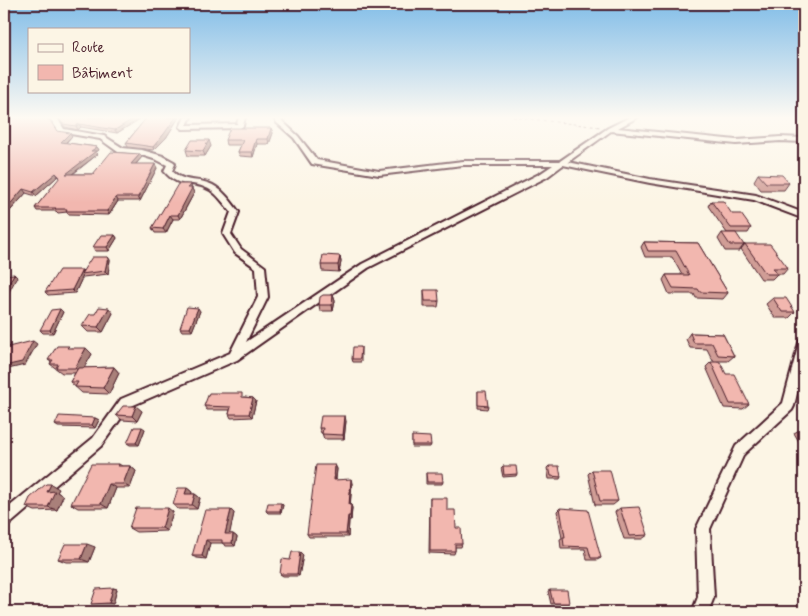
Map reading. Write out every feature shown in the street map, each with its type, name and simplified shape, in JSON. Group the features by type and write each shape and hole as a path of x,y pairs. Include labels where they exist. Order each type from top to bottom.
{"street":[{"path":"115,146 121,150 138,152 166,161 171,164 168,171 173,176 187,183 209,186 235,212 227,234 238,251 260,267 263,297 232,357"},
{"path":"303,146 315,162 379,173 463,163 562,163 650,181 756,198 804,216"},
{"path":"4,520 97,442 125,403 232,357 365,266 544,176 586,146"},
{"path":"700,612 706,597 703,529 740,450 788,406 804,343"}],"building":[{"path":"4,146 97,147 91,151 96,151 66,174 93,174 111,152 140,154 131,164 155,164 138,197 116,197 107,211 66,211 67,209 35,208 60,177 56,173 33,192 23,189 7,208 4,207"},
{"path":"189,146 206,146 203,151 186,150"},
{"path":"241,146 254,146 252,152 238,152"},
{"path":"758,174 782,175 789,183 766,183"},
{"path":"178,184 190,184 188,188 192,188 178,215 170,215 163,229 152,228"},
{"path":"711,201 723,201 732,214 741,214 751,228 731,228"},
{"path":"722,233 736,233 744,245 730,245"},
{"path":"101,235 115,235 107,247 93,247"},
{"path":"644,242 698,243 728,293 700,292 698,289 673,288 666,275 689,275 676,251 648,251"},
{"path":"745,244 770,244 788,268 773,268 777,274 766,274"},
{"path":"323,255 340,256 338,265 321,265"},
{"path":"92,257 108,257 105,271 81,274"},
{"path":"59,270 82,270 72,290 45,292"},
{"path":"14,274 4,292 4,275"},
{"path":"424,290 438,290 439,301 425,301"},
{"path":"323,295 333,295 332,305 319,305 320,297"},
{"path":"773,298 786,298 795,312 782,312"},
{"path":"99,307 109,308 98,327 82,326 90,314 95,314"},
{"path":"187,307 198,308 190,328 180,328"},
{"path":"60,309 50,330 40,330 51,310"},
{"path":"690,333 723,334 734,356 718,355 712,343 694,343"},
{"path":"33,341 22,362 4,366 4,357 8,347"},
{"path":"57,346 86,348 75,368 56,368 58,364 50,364 53,360 48,360"},
{"path":"353,347 361,347 360,359 352,359"},
{"path":"711,362 720,362 726,374 734,374 749,404 730,404"},
{"path":"114,367 103,388 75,387 78,382 70,382 78,368"},
{"path":"478,391 486,391 488,406 478,405"},
{"path":"209,393 242,393 242,397 253,398 249,414 229,414 231,407 204,406"},
{"path":"123,406 136,406 132,416 116,415"},
{"path":"59,416 95,418 92,425 55,425"},
{"path":"321,416 345,416 343,435 322,434 323,428 319,428"},
{"path":"134,427 142,427 136,443 127,443"},
{"path":"412,436 430,437 431,445 412,445"},
{"path":"91,464 130,466 123,484 109,484 101,504 71,504"},
{"path":"316,465 335,465 334,480 351,479 350,516 348,516 346,534 307,534"},
{"path":"503,466 516,466 517,474 504,475"},
{"path":"549,466 559,466 561,477 551,476"},
{"path":"592,470 610,470 618,501 600,501"},
{"path":"426,473 442,473 443,482 427,482"},
{"path":"46,484 51,484 47,492 55,491 48,507 26,507 30,498"},
{"path":"178,488 187,488 185,494 195,494 192,505 173,505"},
{"path":"430,498 447,498 447,510 455,510 456,528 461,528 462,544 455,544 455,551 430,551"},
{"path":"268,503 281,503 280,511 266,511"},
{"path":"639,507 648,535 629,536 620,508"},
{"path":"136,508 168,508 162,528 129,528"},
{"path":"560,508 588,510 601,558 591,558 588,547 564,546 563,537 565,537"},
{"path":"205,510 231,510 225,534 233,534 232,543 222,543 222,540 206,540 202,556 192,556"},
{"path":"65,544 87,544 81,559 58,559"},
{"path":"292,552 300,552 297,574 280,574 282,559 290,560"},
{"path":"113,588 109,603 91,604 96,589"},
{"path":"550,590 567,590 569,603 553,603"}]}
